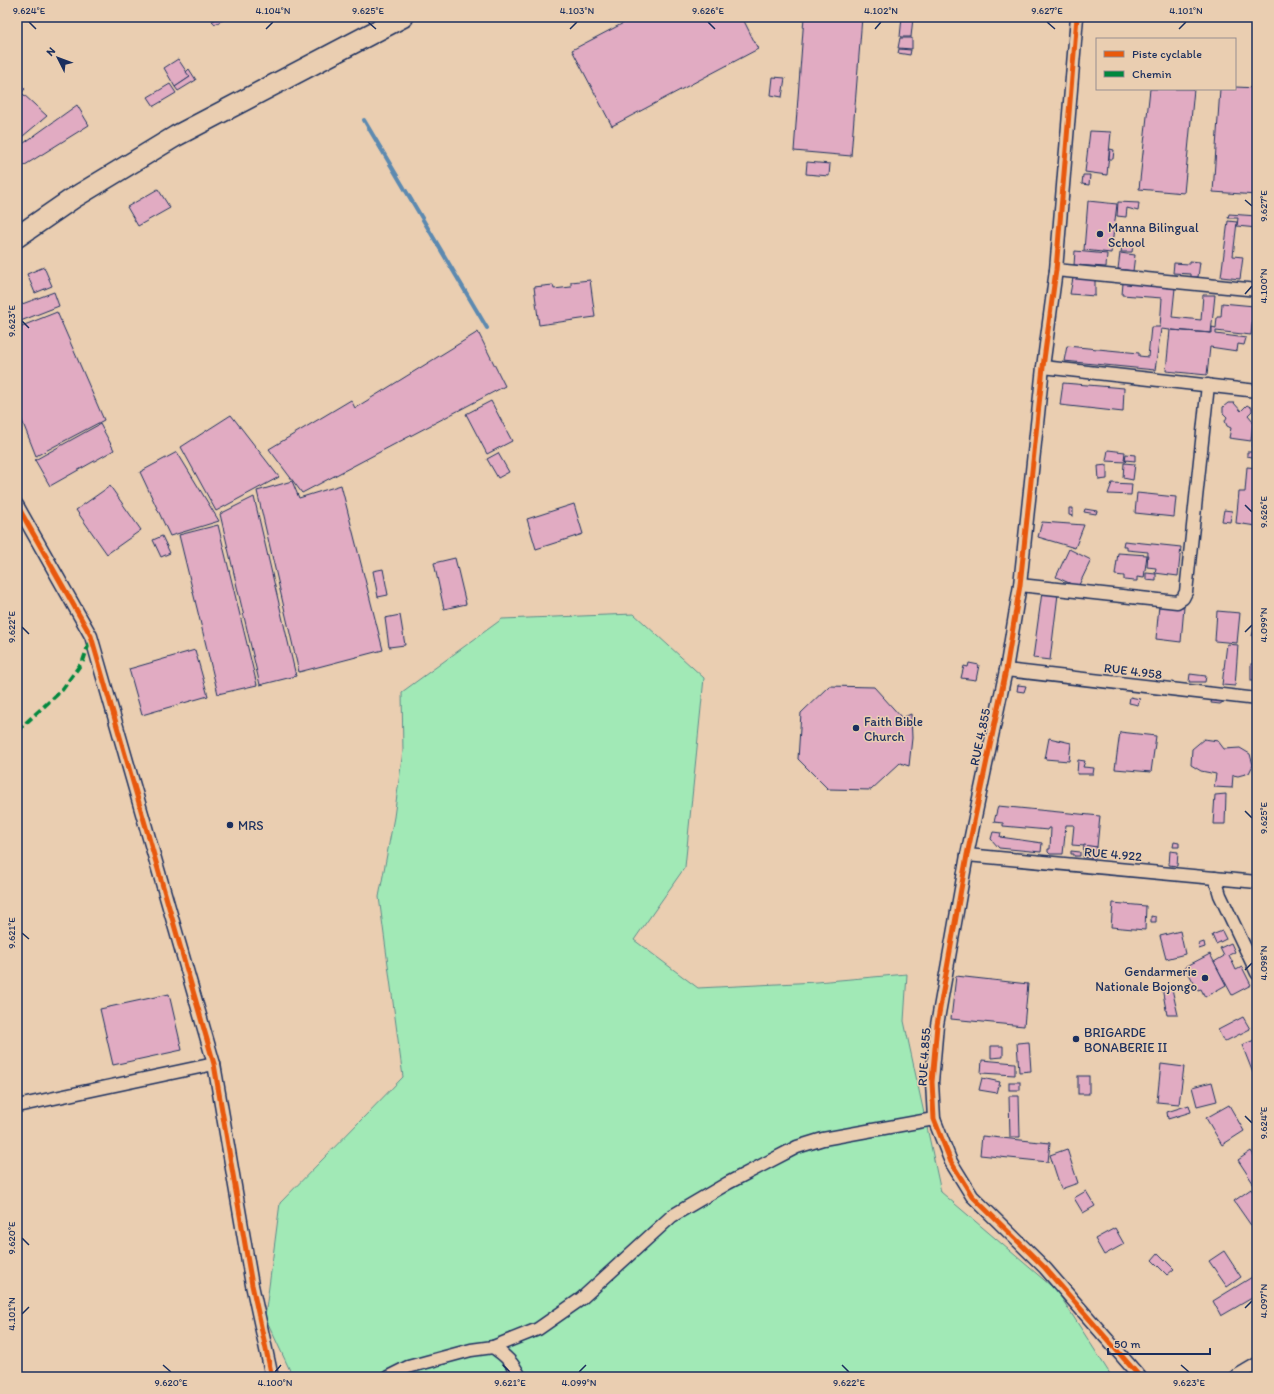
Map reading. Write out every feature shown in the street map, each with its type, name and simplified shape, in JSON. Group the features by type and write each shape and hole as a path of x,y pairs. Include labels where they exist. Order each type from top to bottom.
{"highway":[{"path":"17,237 72,199 176,136 403,17"}],"street":[{"name":"RUE 4.855","path":"1077,17 1056,270 1043,367 1020,585 1006,670 967,855 938,1025 932,1082 934,1119 951,1162 972,1196 1045,1268 1140,1377"},
{"path":"1056,270 1257,290"},
{"path":"1043,367 1257,390"},
{"path":"1020,585 1177,602 1183,598 1186,592 1208,385"},
{"path":"17,505 91,636 214,1064 252,1285 272,1377"},
{"name":"RUE 4.958","path":"1006,670 1257,699"},
{"name":"RUE 4.922","path":"967,855 1257,882"},
{"path":"1215,878 1220,895 1257,973"},
{"path":"17,1106 214,1064"},
{"path":"388,1377 408,1367 471,1350 493,1347 538,1329 581,1299 672,1216 728,1183 797,1147 823,1139 934,1119"},
{"path":"493,1347 513,1363 520,1377"},
{"path":"1235,1377 1257,1364"}],"green space":[{"path":"634,614 704,678 685,867 634,940 698,988 817,982 907,974 904,1021 941,1192 1057,1291 1112,1377 293,1377 265,1317 280,1203 403,1077 379,897 394,817 403,751 402,692 502,619"}],"building":[{"path":"222,17 223,20 215,24 212,21"},
{"path":"635,17 742,17 758,49 612,126 572,50"},
{"path":"804,17 862,17 851,156 794,151"},
{"path":"902,17 913,18 911,37 900,37"},
{"path":"900,38 912,38 912,49 898,48"},
{"path":"899,49 911,50 910,55 898,53"},
{"path":"178,59 190,77 175,87 164,68"},
{"path":"189,69 196,80 178,91 175,87 190,77 186,72"},
{"path":"773,77 785,78 782,97 771,95"},
{"path":"17,81 25,89 17,98"},
{"path":"170,84 176,93 154,106 148,97"},
{"path":"1236,87 1257,88 1257,195 1213,192 1220,90 1236,90"},
{"path":"1150,90 1194,90 1184,193 1139,189"},
{"path":"23,94 47,116 17,141 17,101"},
{"path":"77,105 89,125 17,170 17,148"},
{"path":"1090,131 1111,132 1107,175 1085,172"},
{"path":"1110,149 1114,150 1113,159 1109,159"},
{"path":"807,162 830,164 829,176 806,174"},
{"path":"1083,175 1090,175 1089,185 1082,184"},
{"path":"158,189 170,208 138,226 127,207"},
{"path":"1088,201 1117,204 1111,253 1084,250"},
{"path":"1118,202 1139,203 1138,211 1127,208 1126,217 1117,216"},
{"path":"1229,214 1257,216 1257,228 1237,226 1238,218 1228,218"},
{"path":"1228,221 1237,222 1233,256 1243,257 1240,279 1221,277"},
{"path":"1123,243 1133,245 1132,252 1121,252"},
{"path":"1075,251 1107,254 1106,267 1074,265"},
{"path":"1120,253 1135,255 1133,271 1118,269"},
{"path":"1189,261 1200,262 1198,277 1191,277 1191,274 1173,273 1174,263 1189,264"},
{"path":"44,267 52,286 35,293 27,274"},
{"path":"1073,278 1095,280 1095,296 1070,294"},
{"path":"590,280 595,317 539,325 534,287 553,285 554,289 571,287 571,282"},
{"path":"1123,283 1175,288 1172,317 1201,320 1203,295 1215,295 1211,333 1212,327 1216,328 1217,317 1221,317 1222,303 1254,306 1251,335 1216,331 1216,334 1246,338 1244,345 1238,344 1237,351 1210,347 1207,375 1166,371 1170,330 1161,329 1155,370 1064,361 1067,346 1139,353 1139,356 1148,357 1151,327 1160,327 1162,298 1122,295"},
{"path":"54,292 59,306 18,322 17,306"},
{"path":"57,312 104,420 36,456 17,408 17,328"},
{"path":"478,332 505,386 302,493 269,449 351,400 355,408"},
{"path":"1063,383 1124,388 1123,412 1060,405"},
{"path":"491,401 512,441 487,454 466,414"},
{"path":"1228,403 1234,403 1241,411 1247,405 1252,408 1252,411 1248,415 1253,421 1251,441 1229,438 1231,428 1227,426 1225,421 1227,417 1223,413 1223,407"},
{"path":"231,415 279,477 216,511 181,447"},
{"path":"100,424 114,450 50,486 35,460"},
{"path":"1253,441 1257,441 1257,458 1247,456 1247,452 1252,452"},
{"path":"1108,450 1125,452 1124,460 1127,461 1106,461"},
{"path":"177,452 219,521 170,536 140,472"},
{"path":"498,453 509,472 498,478 487,459"},
{"path":"1126,454 1135,455 1135,461 1125,460"},
{"path":"1124,463 1135,464 1133,480 1123,478"},
{"path":"1107,465 1107,479 1099,480 1098,466"},
{"path":"1247,467 1257,468 1256,526 1236,523 1239,492 1245,492"},
{"path":"292,481 299,498 341,485 383,650 299,672 257,491"},
{"path":"1112,483 1132,484 1131,495 1108,494"},
{"path":"110,486 141,530 107,554 76,510"},
{"path":"1137,493 1176,497 1174,517 1135,513"},
{"path":"254,497 296,676 260,685 220,514"},
{"path":"574,504 583,534 536,549 527,519"},
{"path":"1069,508 1073,508 1073,516 1069,515"},
{"path":"1085,509 1097,511 1096,514 1084,512"},
{"path":"1224,510 1232,511 1230,522 1222,521"},
{"path":"1042,522 1084,525 1075,548 1038,537"},
{"path":"218,525 257,685 218,694 179,535"},
{"path":"162,536 170,553 161,557 153,540"},
{"path":"1124,541 1181,547 1178,576 1155,573 1156,568 1147,567 1148,552 1127,550 1127,546 1123,546"},
{"path":"1069,549 1091,560 1078,587 1056,577"},
{"path":"1118,553 1147,555 1144,578 1137,577 1137,581 1124,580 1124,576 1115,575"},
{"path":"455,558 466,604 444,609 434,563"},
{"path":"383,569 388,595 378,597 373,571"},
{"path":"1146,573 1156,574 1156,581 1146,580"},
{"path":"1042,592 1058,594 1050,660 1033,658"},
{"path":"1159,605 1184,607 1181,642 1156,639"},
{"path":"1217,611 1240,613 1237,643 1215,641"},
{"path":"400,615 405,645 389,647 385,618"},
{"path":"1257,623 1257,637 1252,636"},
{"path":"1227,644 1238,645 1235,686 1222,685"},
{"path":"195,650 208,696 142,715 129,669"},
{"path":"969,663 979,665 976,680 961,678 964,666 968,667"},
{"path":"1251,664 1257,664 1257,680 1251,680"},
{"path":"1190,674 1206,676 1205,682 1189,682"},
{"path":"1018,685 1026,686 1024,692 1017,691"},
{"name":"Faith Bible Church","path":"829,686 874,687 902,718 911,714 912,738 909,766 900,763 871,790 828,789 798,759 801,713"},
{"path":"1130,697 1140,699 1138,705 1129,703"},
{"path":"1212,698 1223,699 1223,702 1220,704 1211,703"},
{"path":"1120,732 1156,736 1151,772 1115,769"},
{"path":"1049,738 1071,743 1069,761 1045,759"},
{"path":"1204,739 1218,741 1224,749 1240,748 1250,754 1253,765 1249,773 1238,776 1233,775 1232,788 1214,787 1216,774 1201,771 1191,765 1192,749"},
{"path":"1078,760 1085,761 1083,767 1094,768 1093,774 1077,774"},
{"path":"1226,794 1225,824 1213,824 1215,795"},
{"path":"998,806 1100,816 1097,847 1072,845 1074,825 1066,825 1063,854 1050,854 1048,849 1050,849 1051,828 1048,828 1048,830 1003,826 1003,823 994,822"},
{"path":"993,832 1001,833 1000,837 1042,843 1041,852 999,848 991,839"},
{"path":"1174,842 1179,843 1179,847 1173,847"},
{"path":"1084,845 1097,847 1095,859 1083,857"},
{"path":"1071,851 1080,852 1080,856 1074,856 1074,854 1071,854"},
{"path":"1170,851 1178,852 1177,866 1169,865"},
{"path":"1113,903 1146,906 1145,930 1111,927"},
{"path":"1151,916 1156,917 1156,922 1151,922"},
{"path":"1180,931 1185,954 1166,959 1160,936"},
{"path":"1222,931 1226,939 1216,944 1212,935"},
{"path":"1257,935 1257,949 1252,940"},
{"path":"1204,942 1205,947 1199,949 1198,944"},
{"path":"1231,943 1235,952 1229,955 1236,970 1242,967 1251,985 1232,995 1214,962 1224,956 1220,948"},
{"path":"1210,954 1226,985 1205,997 1201,989 1198,990 1185,967"},
{"path":"956,976 1028,984 1024,1026 951,1019"},
{"path":"1162,988 1172,989 1178,1015 1167,1015"},
{"path":"169,994 182,1050 113,1065 100,1009"},
{"path":"1243,1017 1250,1029 1224,1042 1218,1030"},
{"path":"1257,1039 1257,1072 1253,1073 1242,1045"},
{"path":"1029,1042 1031,1071 1019,1072 1017,1043"},
{"path":"991,1046 1003,1046 1003,1057 991,1058"},
{"path":"982,1060 1015,1063 1015,1075 981,1073"},
{"path":"1161,1064 1184,1067 1179,1104 1157,1102"},
{"path":"1078,1076 1089,1076 1089,1094 1078,1094"},
{"path":"982,1078 1000,1082 997,1093 979,1090"},
{"path":"1009,1082 1020,1082 1020,1090 1009,1090"},
{"path":"1212,1082 1217,1101 1197,1106 1192,1087"},
{"path":"1009,1096 1019,1096 1020,1137 1010,1137"},
{"path":"1189,1105 1191,1112 1168,1119 1167,1112"},
{"path":"1229,1105 1244,1131 1222,1145 1206,1118"},
{"path":"982,1136 1050,1143 1048,1162 980,1155"},
{"path":"1067,1149 1078,1183 1061,1189 1050,1155"},
{"path":"1251,1151 1257,1160 1257,1189 1238,1160"},
{"path":"1251,1189 1257,1198 1257,1234 1234,1201"},
{"path":"1086,1191 1095,1206 1083,1213 1074,1198"},
{"path":"1115,1228 1124,1244 1104,1255 1095,1239"},
{"path":"1224,1251 1241,1277 1227,1287 1209,1261"},
{"path":"1158,1253 1174,1269 1167,1275 1152,1260"},
{"path":"1257,1274 1257,1295 1221,1316 1213,1301"}],"waterway":[{"path":"364,120 487,328"}],"marked path":[{"path":"17,731 62,690 83,661 91,637"}],"cycle path":[{"path":"1077,17 1056,270 1043,367 1020,585 1006,670 967,855 937,1025 932,1082 934,1119 951,1162 972,1196 1045,1268 1140,1377"},
{"path":"17,505 91,636 214,1064 252,1285 272,1377"}],"place":[{"name":"Manna Bilingual School","path":"1100,234"},
{"name":"Faith Bible Church","path":"856,728"},
{"name":"MRS","path":"230,825"},
{"name":"Gendarmerie Nationale Bojongo","path":"1205,978"},
{"name":"BRIGARDE BONABERIE II","path":"1076,1039"}]}
